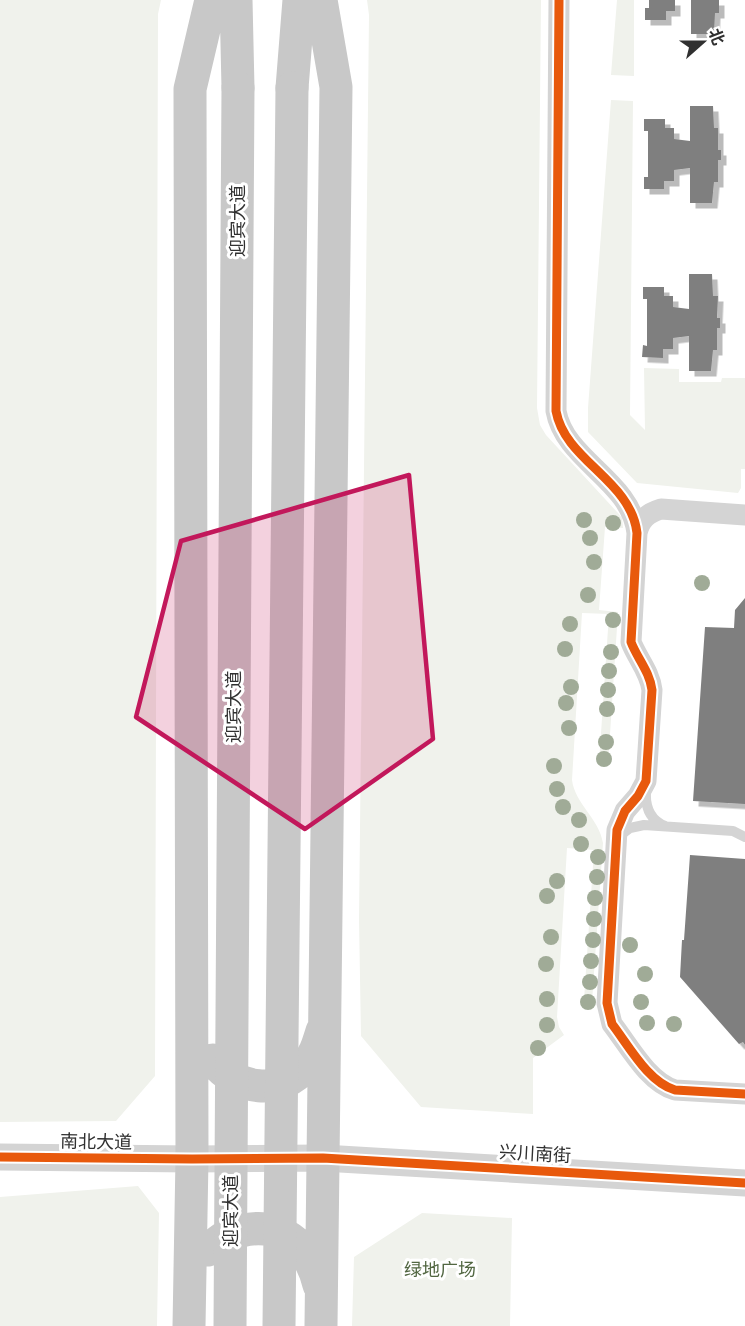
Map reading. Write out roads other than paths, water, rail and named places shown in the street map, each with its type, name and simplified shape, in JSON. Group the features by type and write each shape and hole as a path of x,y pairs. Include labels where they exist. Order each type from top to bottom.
{"main road":[{"path":"189,1311 192,1159 190,88 211,0"},
{"name":"迎宾大道","path":"230,1326 238,88 236,0"},
{"path":"279,1326 292,88 299,0"},
{"path":"321,0 336,87 321,1311"},
{"path":"191,1010 200,1039 221,1071 251,1086 270,1086 291,1079 306,1066 316,1051 325,1020"},
{"path":"189,1311 198,1267 208,1251 225,1237 247,1229 261,1228 273,1229 293,1240 303,1251 317,1276 321,1311"}],"street":[{"path":"559,0 556,411 563,433 626,501 636,521 631,642 651,682 647,772 642,789 619,821 616,840 607,1003 612,1024 654,1079 664,1086 675,1090 745,1094"},
{"path":"626,501 639,507 745,515"},
{"path":"637,533 640,523 647,515 654,511 670,509"},
{"name":"南北大道","path":"0,1157 323,1158"},
{"name":"兴川南街","path":"323,1158 745,1183"}],"lane":[{"path":"647,772 645,798 647,808 655,821 666,827"},
{"path":"616,840 625,831 637,826 733,831 745,837"}],"park label":[{"name":"绿地广场","path":"440,1270"}]}
